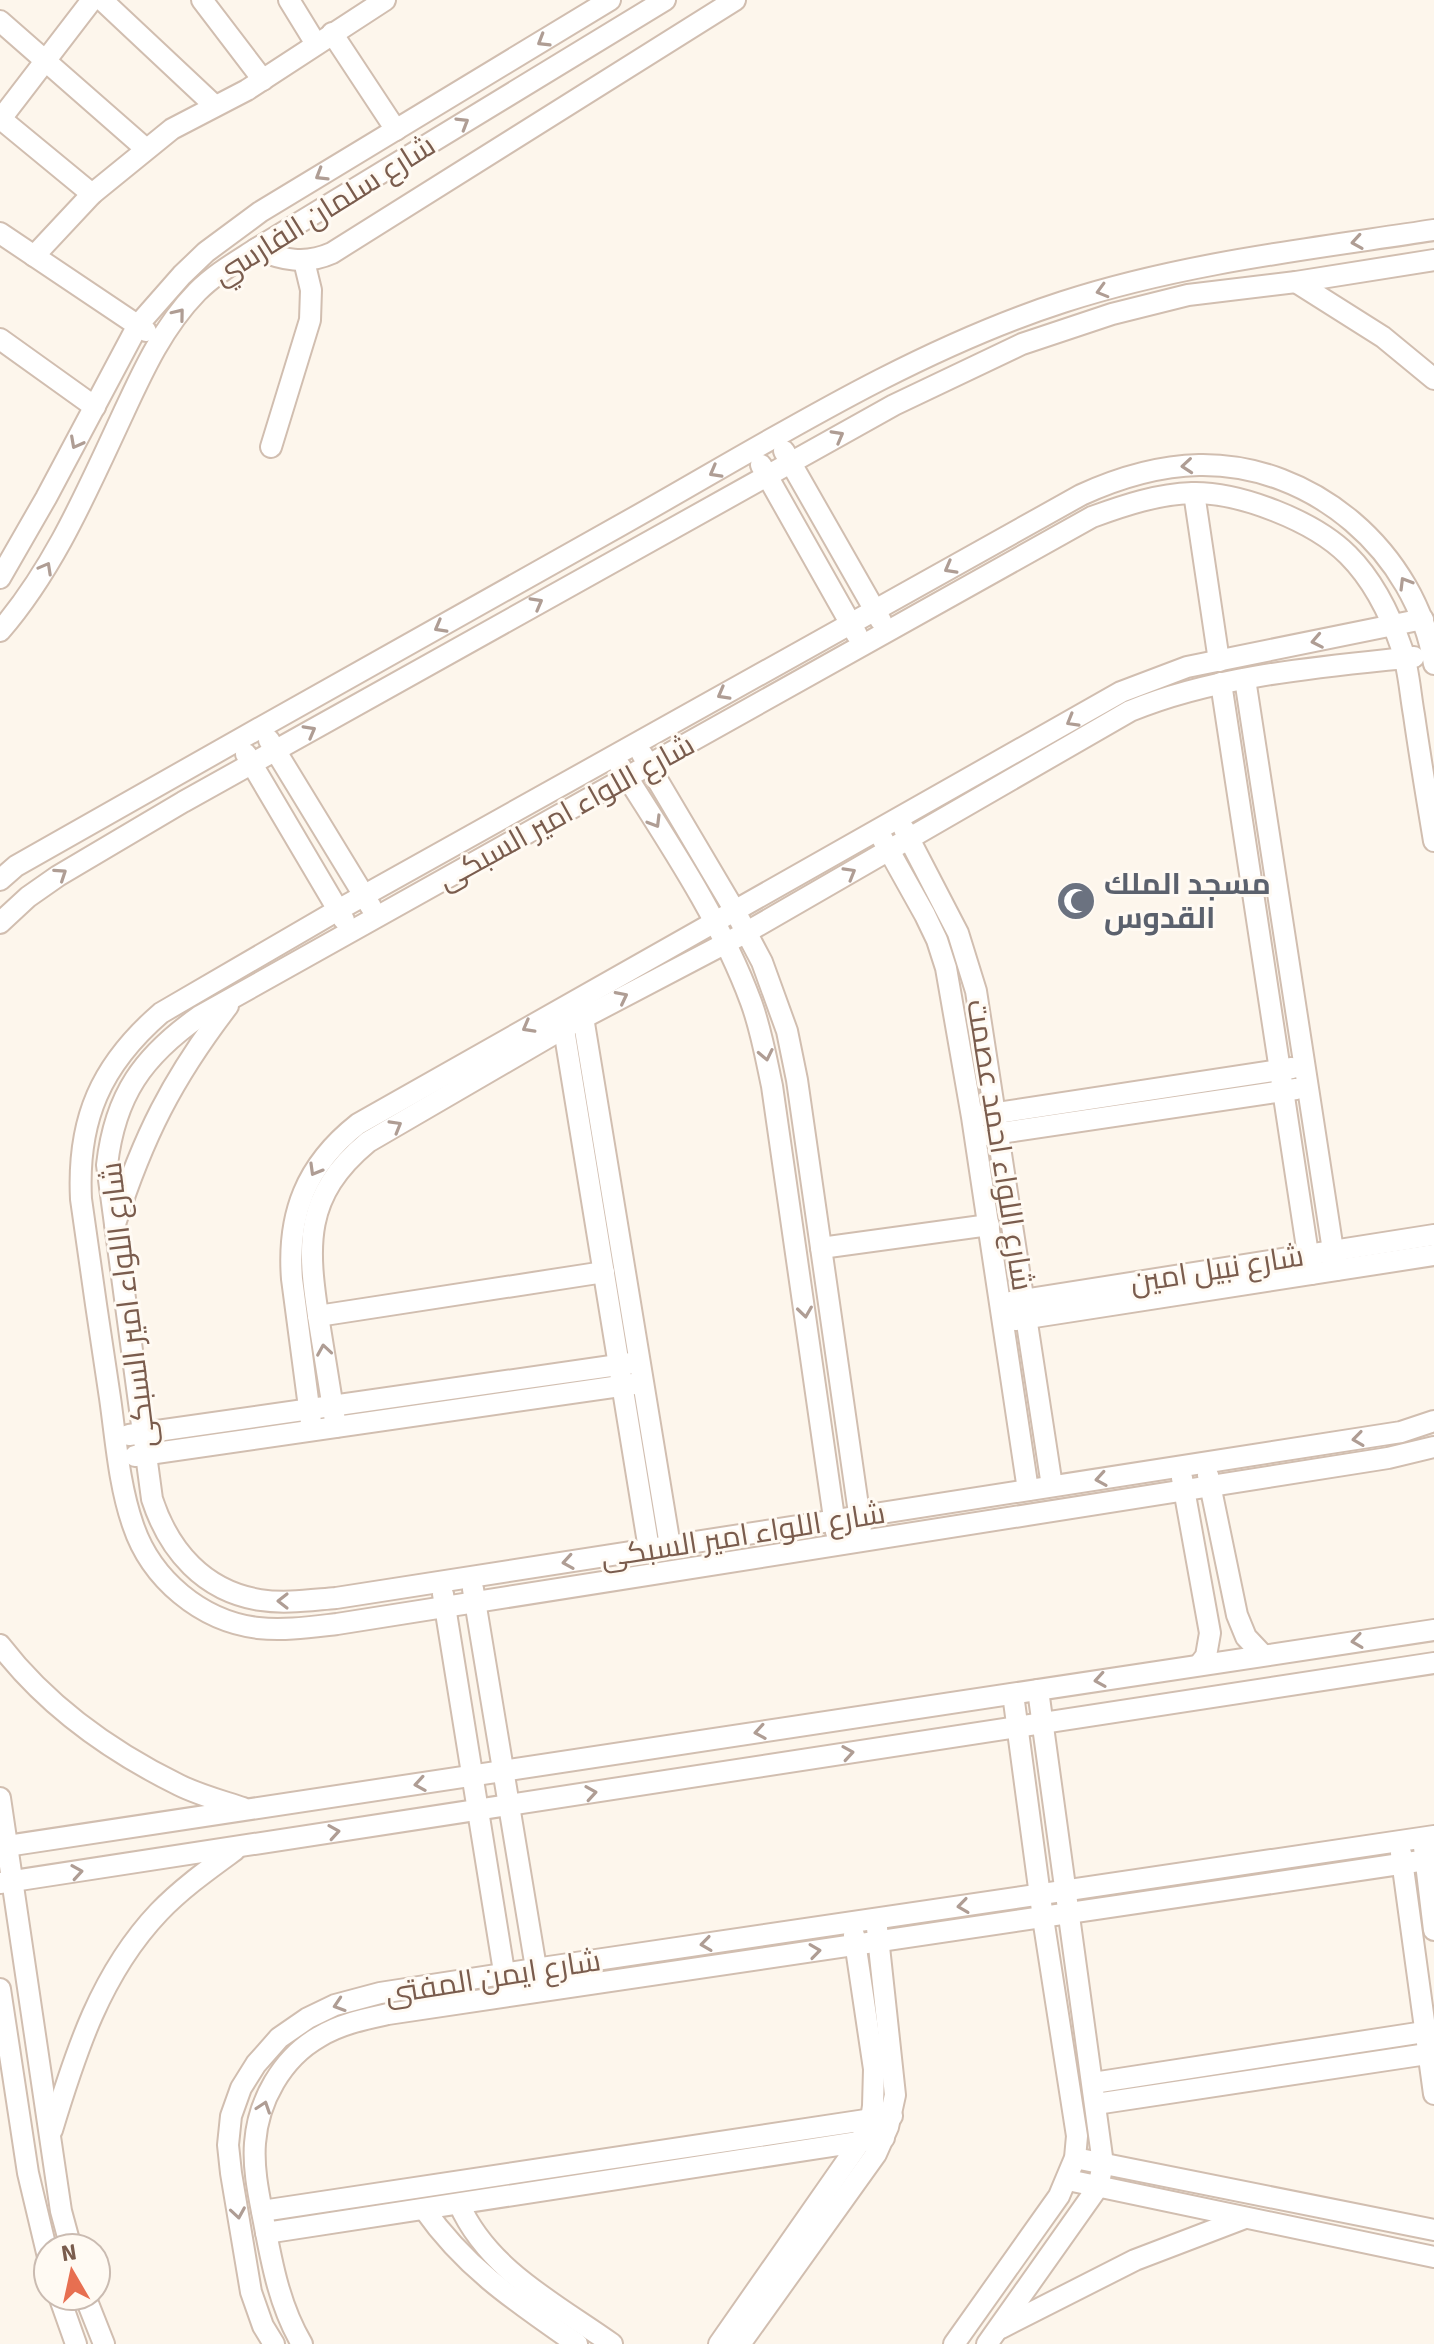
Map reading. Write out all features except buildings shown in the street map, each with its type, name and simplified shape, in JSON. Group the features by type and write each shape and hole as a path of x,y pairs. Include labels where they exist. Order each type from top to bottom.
{"street":[{"path":"92,0 0,119 92,194"},
{"path":"102,0 215,106"},
{"path":"202,0 263,80"},
{"path":"289,0 396,130"},
{"name":"شارع سلمان الفارسي","path":"0,631 44,574 160,340 197,292 216,275 256,249 665,0"},
{"path":"256,249 288,260 304,261 332,253 735,0"},
{"path":"34,256 92,194 172,129 263,80 381,1"},
{"name":"شارع سلمان الفارسي","path":"0,578 138,325 182,275 232,231 604,1"},
{"path":"0,21 146,149"},
{"path":"0,880 16,866 776,437 932,354 1064,302 1185,270 1434,230"},
{"path":"1,237 160,340"},
{"path":"0,923 28,897 92,854 275,750 894,405 1022,344 1112,314 1188,295 1434,260"},
{"path":"271,447 310,320 311,290 304,261"},
{"path":"1296,282 1383,337 1434,379"},
{"path":"0,339 95,407"},
{"path":"776,437 887,632"},
{"path":"753,451 863,646"},
{"name":"شارع اللواء امير السبكى","path":"1433,659 1423,619 1396,568 1367,535 1334,507 1309,492 1268,476 1198,465 1138,474 1110,482 850,623 338,910 161,1013 118,1056 102,1082 90,1109 79,1169 119,1458 132,1524 160,1574 180,1594 230,1622 258,1628 287,1629 337,1624 1388,1458 1434,1447"},
{"path":"1194,493 1219,661"},
{"name":"شارع اللواء امير السبكى","path":"1434,841 1404,658 1387,610 1347,553 1275,511 1221,496 1194,493 1125,505 1092,517 200,1016 158,1050 137,1074 121,1102 111,1133 107,1165 152,1499 160,1524 173,1547 191,1567 223,1588 261,1600 336,1598 441,1582 1401,1432 1434,1421"},
{"path":"312,1430 290,1254 299,1205 308,1181 321,1159 358,1124 581,1008 716,922 1121,692 1187,667 1423,619"},
{"path":"581,1008 747,932 1130,711 1160,699 1221,683 1404,658 1433,659"},
{"path":"1245,679 1334,1261"},
{"path":"1221,683 1309,1265"},
{"path":"261,728 377,918"},
{"path":"238,741 351,932"},
{"path":"636,744 747,932 778,1000 787,1031 863,1542"},
{"path":"614,756 716,922 752,1005 772,1086 839,1546"},
{"name":"شارع اللواء احمد عصمت","path":"899,819 958,933 969,962 997,1123 1052,1486"},
{"name":"شارع اللواء احمد عصمت","path":"878,831 925,915 946,968 974,1127 1028,1490"},
{"path":"114,1228 133,1167 160,1108 193,1052 232,1000"},
{"path":"581,1008 670,1546"},
{"path":"563,1018 649,1549"},
{"path":"336,1427 312,1275 313,1230 329,1184 346,1160 368,1142 563,1018"},
{"path":"974,1127 1306,1076"},
{"path":"821,1248 989,1225"},
{"name":"شارع نبيل امين","path":"1002,1313 1334,1261 1434,1235"},
{"name":"شارع نبيل امين","path":"1334,1261 1434,1255"},
{"path":"318,1316 604,1272"},
{"path":"116,1437 640,1362"},
{"path":"119,1458 643,1383"},
{"path":"1206,1462 1240,1627 1253,1647 1263,1655"},
{"path":"1179,1467 1210,1633 1206,1656 1199,1665"},
{"path":"471,1577 540,1992"},
{"path":"441,1582 508,1997"},
{"path":"336,1598 337,1624"},
{"path":"3,1847 1434,1630"},
{"path":"0,1645 15,1665 65,1713 121,1754 182,1786 247,1810"},
{"path":"6,1882 1434,1663"},
{"path":"992,2337 1098,2187 1103,2164 1038,1690"},
{"path":"954,2344 1045,2218 1068,2180 1075,2158 1077,2136 1043,1918 1013,1694"},
{"path":"0,1798 6,1882 67,2232"},
{"path":"1428,1837 1434,1930"},
{"name":"شارع ايمن المفتى","path":"274,2344 263,2326 251,2292 228,2145 231,2116 241,2088 256,2064 279,2038 308,2018 335,2005 380,1993 535,1969 1428,1837"},
{"path":"1399,1841 1434,2094"},
{"path":"50,2138 71,2068 95,2006 118,1965 159,1912 197,1878 241,1846"},
{"name":"شارع ايمن المفتى","path":"302,2344 282,2301 266,2233 255,2170 255,2143 268,2094 281,2072 298,2052 319,2037 352,2022 388,2014 1430,1860"},
{"path":"740,2344 876,2154 892,2116 895,2077 876,1919"},
{"path":"719,2344 860,2142 871,2119 874,2069 852,1923"},
{"path":"0,1989 28,2173 42,2232"},
{"path":"1094,2094 1424,2032"},
{"path":"1094,2094 1427,2054"},
{"path":"266,2233 459,2204 782,2143 892,2116"},
{"path":"262,2211 782,2143 860,2142 884,2138"},
{"path":"1075,2158 1434,2230"},
{"path":"1068,2180 1433,2254"},
{"path":"459,2204 476,2236 506,2269 612,2344"},
{"path":"424,2209 452,2246 481,2275 577,2344"},
{"path":"992,2337 1135,2260 1246,2218"},
{"path":"65,2312 76,2344"},
{"path":"91,2312 104,2344"}],"place":[{"name":"مسجد الملك القدوس","path":"1076,901"}]}
